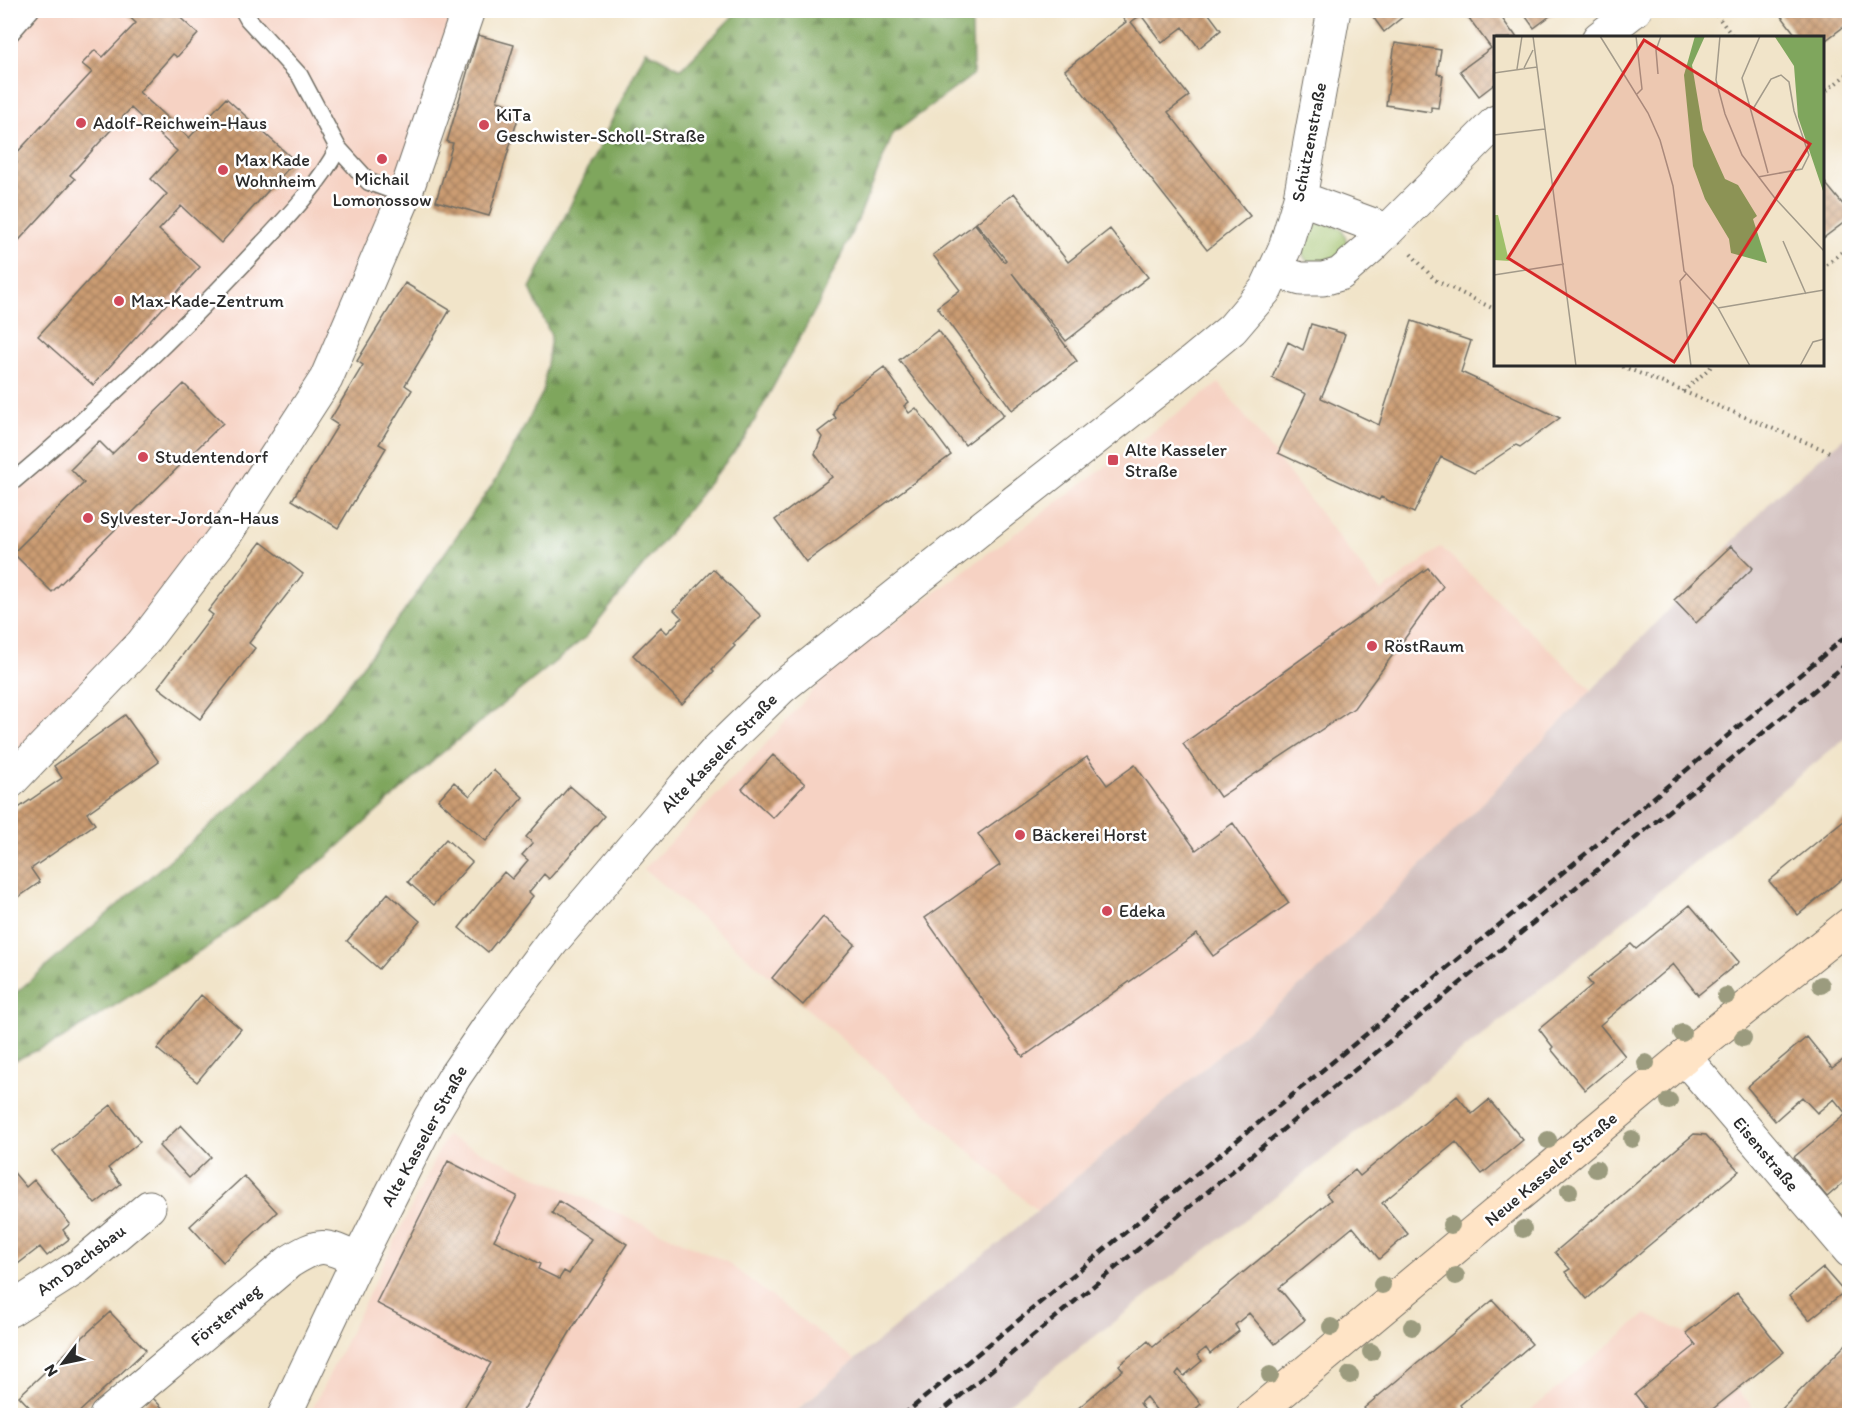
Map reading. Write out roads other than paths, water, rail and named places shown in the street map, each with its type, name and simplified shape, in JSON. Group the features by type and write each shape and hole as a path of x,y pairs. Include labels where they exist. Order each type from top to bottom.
{"main road":[{"name":"Neue Kasseler Straße","path":"1253,1416 1684,1057 1850,924"}],"street":[{"path":"10,782 142,644 225,535 326,380 405,195 468,10"},
{"name":"Schützenstraße","path":"1274,270 1285,248 1300,198 1334,10"},
{"path":"1602,36 1635,10"},
{"path":"1274,270 1301,279 1323,279 1340,274 1356,261 1494,124"},
{"path":"1300,198 1387,230"},
{"name":"Alte Kasseler Straße","path":"284,1416 357,1260 430,1118 455,1076 494,1019 552,942 718,749 782,687 1232,329 1266,289 1274,270"},
{"name":"Eisenstraße","path":"1684,1057 1850,1251"},
{"name":"Am Dachsbau","path":"10,1310 79,1266 149,1207"},
{"name":"Försterweg","path":"106,1416 289,1262 309,1249 333,1248 357,1260"}],"lane":[{"path":"10,34 31,10"},
{"path":"243,10 248,19 300,76 338,148 369,182 405,195"},
{"path":"10,484 61,441 199,310 288,216 330,165 338,148"}],"railway":[{"path":"902,1416 1640,809 1850,633"},
{"path":"936,1416 1850,661"}],"place":[{"name":"Adolf-Reichwein-Haus","path":"81,123"},
{"name":"KiTa Geschwister-Scholl-Straße","path":"484,125"},
{"name":"Michail Lomonossow","path":"382,159"},
{"name":"Max Kade Wohnheim","path":"223,170"},
{"name":"Max-Kade-Zentrum","path":"119,301"},
{"name":"Studentendorf","path":"143,457"},
{"name":"Alte Kasseler Straße","path":"1113,460"},
{"name":"Sylvester-Jordan-Haus","path":"88,518"},
{"name":"RöstRaum","path":"1372,646"},
{"name":"Bäckerei Horst","path":"1020,835"},
{"name":"Edeka","path":"1107,911"}]}
